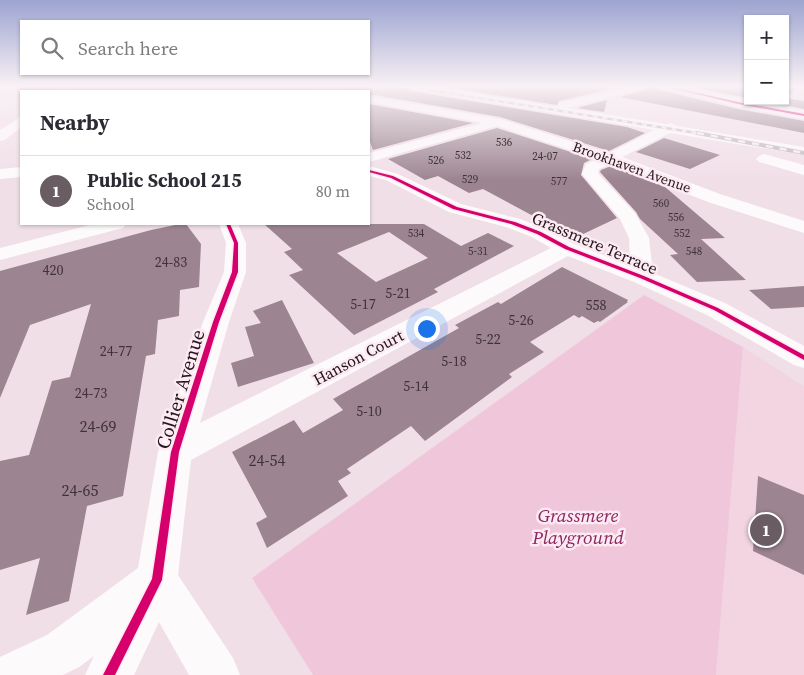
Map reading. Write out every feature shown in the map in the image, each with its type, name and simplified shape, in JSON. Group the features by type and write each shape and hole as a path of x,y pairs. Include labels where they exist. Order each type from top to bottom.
{"street":[{"name":"Brookhaven Avenue","path":"470,118 500,123 575,146 714,198 804,227"},
{"path":"370,158 518,118"},
{"path":"618,118 667,129 804,151"},
{"path":"643,118 804,144"},
{"path":"0,121 20,120"},
{"path":"0,137 20,121"},
{"path":"642,277 639,238 628,217 590,174 592,167 667,129 804,170"},
{"path":"575,146 592,139"},
{"name":"Grassmere Terrace","path":"370,171 392,177 455,208 513,223 539,233 567,248 642,277 716,309 804,358"},
{"path":"0,174 20,172"},
{"path":"0,254 112,225"},
{"name":"Collier Avenue","path":"109,675 157,580 175,452 216,322 235,272 236,243 228,225"},
{"name":"Hanson Court","path":"175,452 567,248"},
{"path":"13,675 63,650 157,580 216,675"}],"shaded area":[{"path":"743,347 804,386 804,675 716,675"}],"green space":[{"name":"Grassmere Playground","path":"644,295 743,347 716,675 313,675 252,578"}],"building":[{"path":"370,118 443,118 473,123 373,150 370,142"},
{"path":"502,118 570,118 627,127 645,133 609,151"},
{"path":"725,118 785,118 804,121 804,133"},
{"path":"497,128 592,159 584,163 581,175 617,218 579,236 542,216 537,218 483,189 469,193 438,176 425,180 388,159"},
{"path":"664,138 720,155 690,169 636,152"},
{"path":"611,166 665,187 725,238 701,239 746,280 697,282 670,255 678,254 640,219 600,172"},
{"path":"424,224 461,246 488,233 514,246 434,289 438,292 354,335 289,275 303,270 284,252 292,249 265,225","holes":["389,232 428,258 376,282 337,253"]},
{"path":"175,225 187,225 201,244 199,287 180,290 179,316 158,320 155,354 146,356 123,496 87,506 69,601 26,615 40,558 0,570 0,461 29,455 52,381 70,377 91,304 30,325 0,398 0,271"},
{"path":"562,267 628,300 628,302 600,322 594,323 582,316 579,318 574,315 530,342 544,352 509,374 512,377 425,441 411,426 347,469 351,473 338,481 348,496 267,548 256,523 267,517 232,452 294,420 303,433 343,410 333,399 459,328 455,325 498,302 501,304"},
{"path":"804,286 804,307 771,309 749,290"},
{"path":"282,300 314,363 238,387 231,363 254,356 245,327 261,323 253,311"},
{"path":"758,476 804,495 804,575 753,551"}],"railway":[{"path":"601,118 698,133"},
{"path":"698,133 703,134"},
{"path":"698,133 804,153"}],"cycle path":[{"path":"370,171 392,177 455,208 513,223 539,233 567,248 642,277 716,309 804,358"},
{"path":"109,675 157,580 175,452 216,322 235,272 236,243 228,225"}],"place":[{"name":"Public School 215","path":"766,530"}]}
